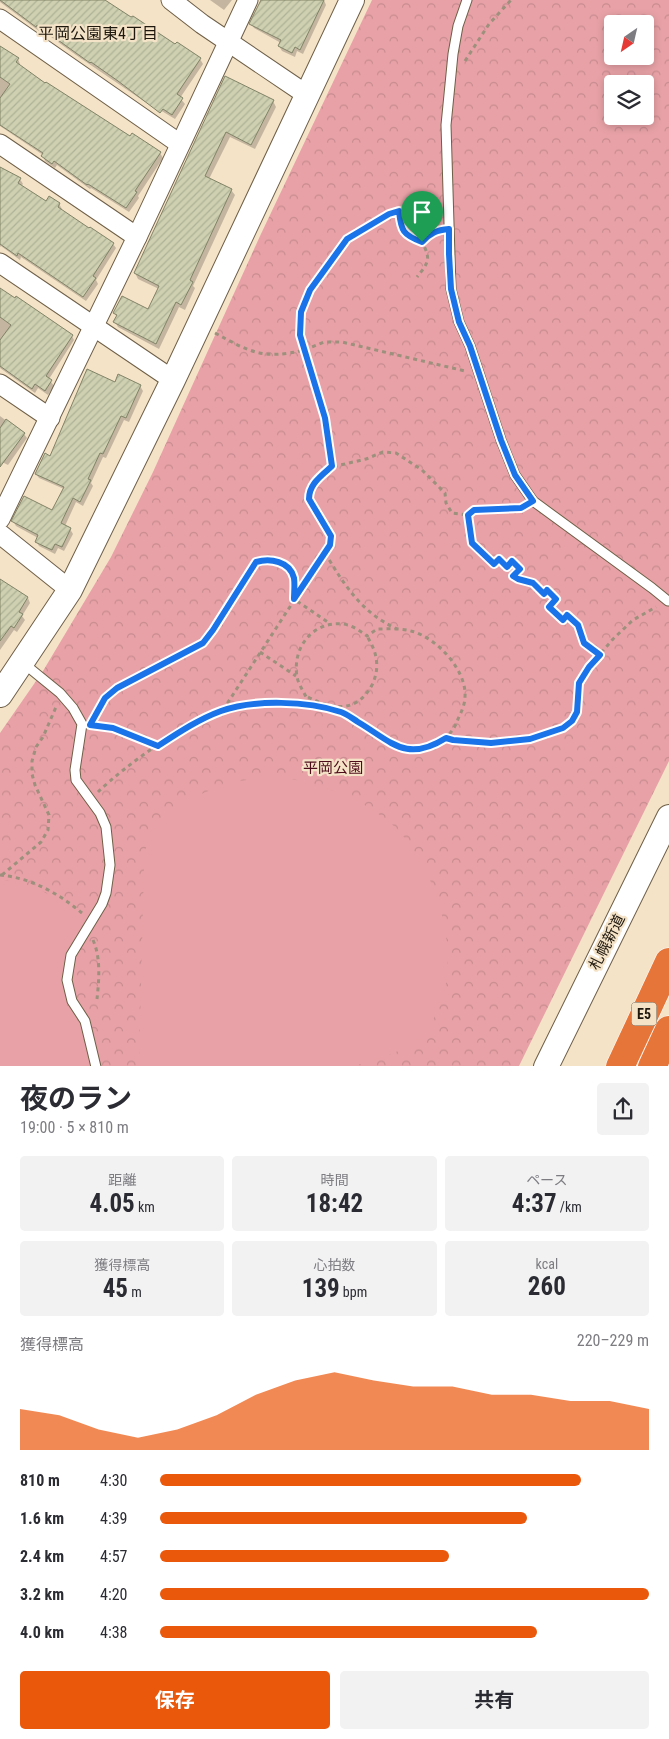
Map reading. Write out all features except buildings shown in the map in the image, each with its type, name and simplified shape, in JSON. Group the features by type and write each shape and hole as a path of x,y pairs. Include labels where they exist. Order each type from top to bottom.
{"highway":[{"name":"E5","path":"620,1066 669,962"},
{"name":"E5","path":"652,1066 669,1030"}],"street":[{"path":"171,0 202,24 307,95"},
{"path":"0,519 137,237 248,0"},
{"path":"0,695 70,590 173,380 352,0"},
{"path":"0,19 180,144"},
{"path":"0,144 137,237"},
{"path":"0,264 173,380"},
{"path":"0,384 50,418"},
{"path":"0,534 70,590"},
{"name":"札幌新道","path":"546,1066 669,817"}],"lane":[{"path":"467,0 454,45 446,125 451,289 459,322 470,346 478,374 515,475 533,501 668,601"},
{"path":"22,662 60,693 73,708 82,724 75,770 76,780 100,813 106,828 110,865 106,894 72,955 67,980 72,1001 85,1021 96,1066"}],"path":[{"path":"451,82 489,24 511,0"},
{"path":"332,466 325,418 300,335 301,312 310,290 347,239 389,214 411,208 449,203"},
{"path":"399,211 404,233 422,242 428,254 427,264 417,277"},
{"path":"422,242 429,234 437,230 449,229"},
{"path":"199,324 247,350 270,355 304,350 324,342 342,342 478,374"},
{"path":"223,710 330,545 331,536 309,499 309,493 316,481 332,466 366,459 382,452 396,452 422,470 444,493 446,503 452,513 468,515 474,510 521,508 533,501"},
{"path":"468,515 472,543 494,564 499,559 507,567 512,561 520,569 513,576 533,583 544,594 547,590 556,599 549,607 563,620 567,615 578,625 584,643 600,655"},
{"path":"325,553 336,572 344,581 347,590 359,603 382,622 399,629"},
{"path":"158,746 113,728 90,725 105,698 117,688 203,643 256,562 275,560 286,566 292,572 294,579 294,599"},
{"path":"294,599 329,624"},
{"path":"446,738 491,743 530,739 563,728 572,721 577,712 579,683 589,667 613,639 633,620 668,601"},
{"path":"329,624 344,624 350,625 367,636 377,659 375,678 362,699 344,707 321,704 308,697 297,677 298,653 308,634 329,624"},
{"path":"91,800 120,773 158,746 197,722 223,710 246,705 309,705 342,712 396,746 410,750 436,744 446,738 456,726 465,697 463,682 457,666 446,654 412,631 376,629 367,636"},
{"path":"260,652 297,677"},
{"path":"1,875 41,842 48,830 49,815 32,774 32,761 36,747 44,737 56,711 60,693"},
{"path":"308,697 309,705"},
{"path":"1,875 29,881 59,895 81,913 96,946 99,976 97,999"}],"green space":[{"name":"平岡公園","path":"372,0 669,0 669,761 519,1066 0,1066 0,733 43,671 111,557 153,472 260,236"},
{"path":"277,777 292,779 307,782 350,797 388,821 406,840 422,863 434,890 443,920 447,949 447,978 440,1005 427,1028 408,1047 352,1066 139,1066 146,846 160,822 180,805 216,788 246,780"},
{"path":"0,879 35,887 78,913 82,926 64,960 61,986 67,1005 83,1036 88,1066 0,1066"}],"district":[{"name":"平岡公園東4丁目","path":"98,33"}],"route":[{"path":"399,211 404,233 422,242 429,234 437,230 449,229 451,289 459,322 470,346 501,440 515,475 533,501 521,508 474,510 468,515 472,543 494,564 499,559 507,567 512,561 520,569 513,576 533,583 544,594 547,590 556,599 549,607 563,620 567,615 578,625 584,643 600,655 589,667 579,683 577,712 572,721 563,728 530,739 491,743 446,738 436,744 410,750 396,746 342,712 309,705 274,703 246,705 223,710 197,722 158,746 113,728 90,725 105,698 117,688 203,643 256,562 275,560 286,566 292,572 294,579 294,599 330,545 331,536 309,499 309,493 316,481 332,466 328,449 325,418 300,335 301,312 310,290 347,239 370,224 399,211"}]}
